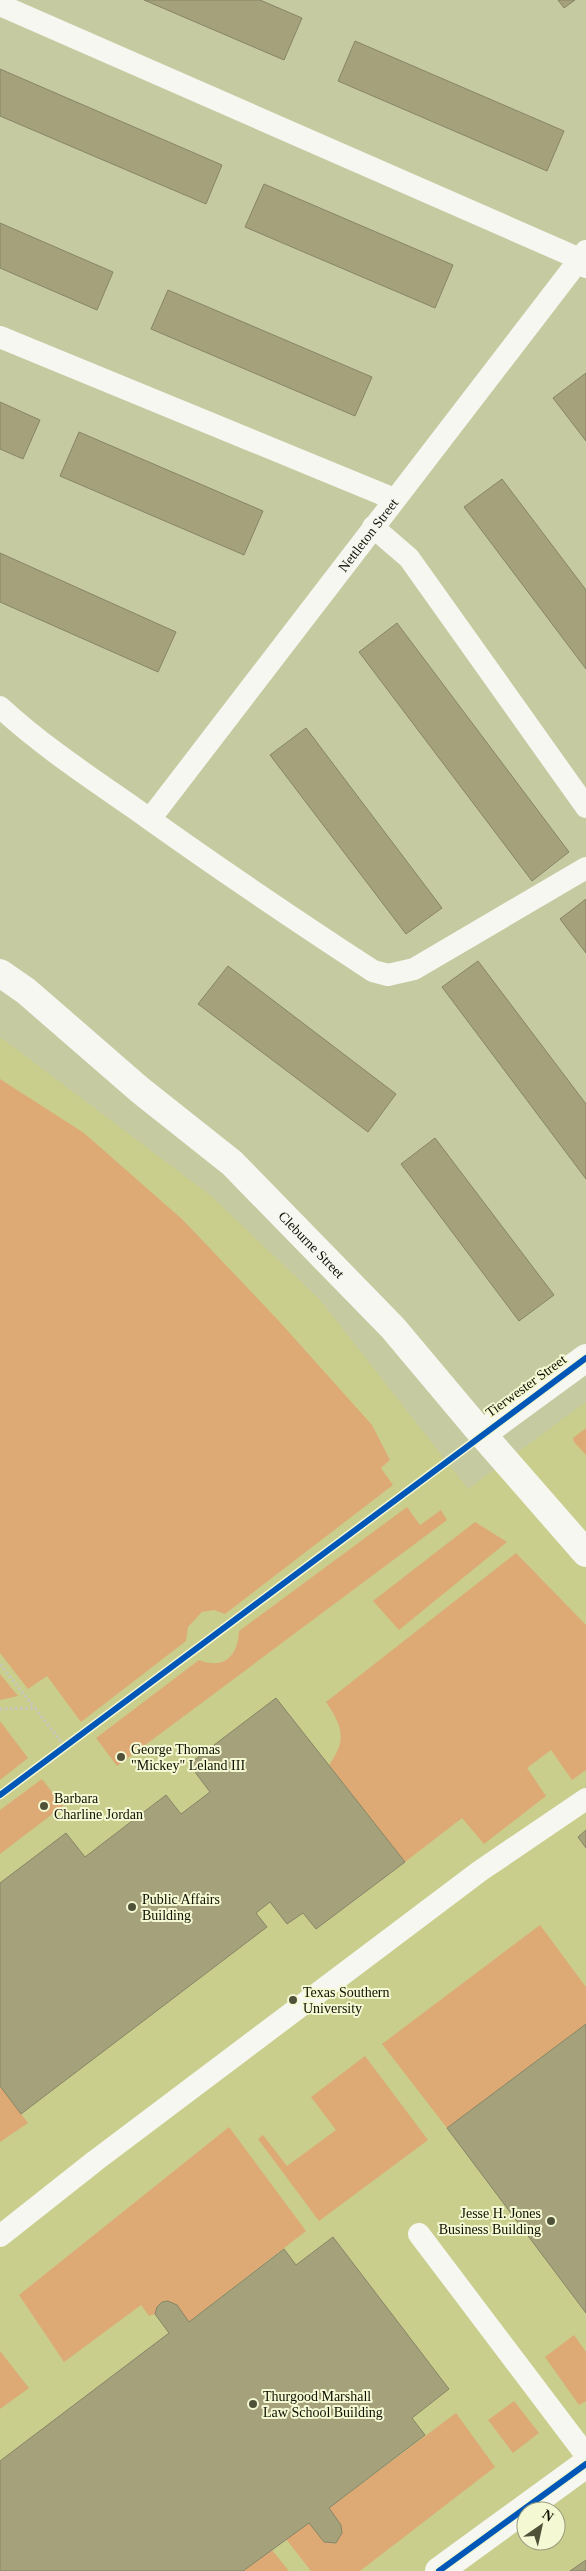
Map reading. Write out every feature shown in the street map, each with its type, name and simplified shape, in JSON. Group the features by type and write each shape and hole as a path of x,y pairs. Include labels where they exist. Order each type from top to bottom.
{"main road":[{"name":"Cleburne Street","path":"0,973 26,991 140,1090 232,1162 394,1328 482,1434 586,1553"},
{"name":"Tierwester Street","path":"482,1434 586,1358"},
{"path":"439,2571 586,2464"}],"lane":[{"path":"0,5 584,259"},
{"name":"Nettleton Street","path":"150,819 394,499 584,259"},
{"path":"0,337 394,499"},
{"path":"373,527 409,558 586,807"},
{"path":"0,707 19,724 232,878 373,971 388,975 414,968 586,868"},
{"path":"0,2236 103,2155 473,1876 586,1799"},
{"path":"419,2234 586,2454"}],"path":[{"path":"0,1664 65,1747"},
{"path":"0,1709 34,1708"},
{"path":"58,1752 73,1741"}],"shaded area":[{"name":"Texas Southern University","path":"0,1037 211,1196 320,1300 468,1489 586,1402 586,2571 0,2571"},
{"path":"0,1079 84,1133 183,1220 278,1320 372,1425 390,1460 381,1468 393,1485 225,1614 214,1610 202,1612 188,1627 186,1641 81,1722 47,1676 28,1689 0,1653"},
{"path":"586,1428 586,1455 574,1442 573,1438"},
{"path":"407,1507 420,1525 441,1510 447,1520 117,1766 96,1738 199,1660 216,1663 228,1659 236,1647 239,1631"},
{"path":"475,1522 507,1542 399,1630 373,1601"},
{"path":"516,1553 586,1625 586,1770 572,1780 551,1750 527,1768 546,1796 484,1844 462,1818 405,1862 329,1765 339,1748 341,1734 336,1719 326,1702"},
{"path":"0,1674 18,1696 0,1700"},
{"path":"0,1721 28,1758 0,1780"},
{"path":"42,1779 63,1806 0,1854 0,1810"},
{"path":"540,1925 586,1987 586,2024 447,2128 382,2044"},
{"path":"365,2056 428,2140 319,2221 258,2139 263,2135 287,2166 336,2130 311,2097"},
{"path":"0,2086 28,2123 0,2142"},
{"path":"229,2127 306,2231 189,2322 176,2307 166,2301 158,2306 155,2314 149,2316 141,2305 64,2362 19,2295"},
{"path":"574,2335 586,2352 586,2401 579,2405 545,2357"},
{"path":"0,2351 29,2388 0,2409"},
{"path":"514,2401 539,2433 513,2453 488,2420"},
{"path":"456,2413 495,2467 360,2571 311,2571 286,2539 309,2523 324,2542 336,2543 341,2529 329,2508"},
{"path":"271,2550 289,2571 243,2571"}],"building":[{"path":"144,0 260,0 302,18 284,60"},
{"path":"558,0 575,0 564,8"},
{"path":"355,41 564,131 547,171 338,81"},
{"path":"0,69 222,165 206,204 0,116"},
{"path":"264,184 453,265 435,308 245,227"},
{"path":"0,223 113,272 97,310 0,268"},
{"path":"168,290 372,377 355,416 151,329"},
{"path":"586,373 586,441 553,398"},
{"path":"0,402 40,420 23,459 0,449"},
{"path":"79,432 263,511 244,555 60,476"},
{"path":"502,479 586,590 586,669 464,507"},
{"path":"0,553 176,632 158,672 0,602"},
{"path":"397,623 569,852 532,881 359,652"},
{"path":"306,728 442,908 406,934 270,755"},
{"path":"586,899 586,953 560,919"},
{"path":"478,961 586,1104 586,1179 442,987"},
{"path":"228,966 396,1094 368,1132 198,1004"},
{"path":"435,1138 554,1295 519,1321 401,1164"},
{"name":"Public Affairs Building","path":"276,1698 405,1862 316,1929 303,1913 287,1924 270,1902 256,1913 267,1927 21,2114 0,2086 0,1883 66,1833 85,1857 166,1795 181,1814 210,1792 189,1764"},
{"path":"586,1830 586,1848 578,1837"},
{"name":"Jesse H. Jones Business Building","path":"586,2024 586,2313 447,2128"},
{"name":"Thurgood Marshall Law School Building","path":"333,2237 449,2389 412,2418 425,2435 329,2508 341,2525 342,2533 336,2543 324,2542 309,2523 243,2571 0,2571 0,2461 169,2333 155,2314 157,2307 162,2302 168,2301 177,2305 189,2322 284,2249 296,2265"},
{"path":"586,2560 586,2571 570,2571"}],"cycle path":[{"path":"0,1795 586,1358"},
{"path":"439,2571 586,2464"}],"place":[{"name":"George Thomas \"Mickey\" Leland III","path":"121,1757"},
{"name":"Barbara Charline Jordan","path":"44,1806"},
{"name":"Public Affairs Building","path":"132,1907"},
{"name":"Texas Southern University","path":"293,2000"},
{"name":"Jesse H. Jones Business Building","path":"551,2221"},
{"name":"Thurgood Marshall Law School Building","path":"253,2404"}]}
